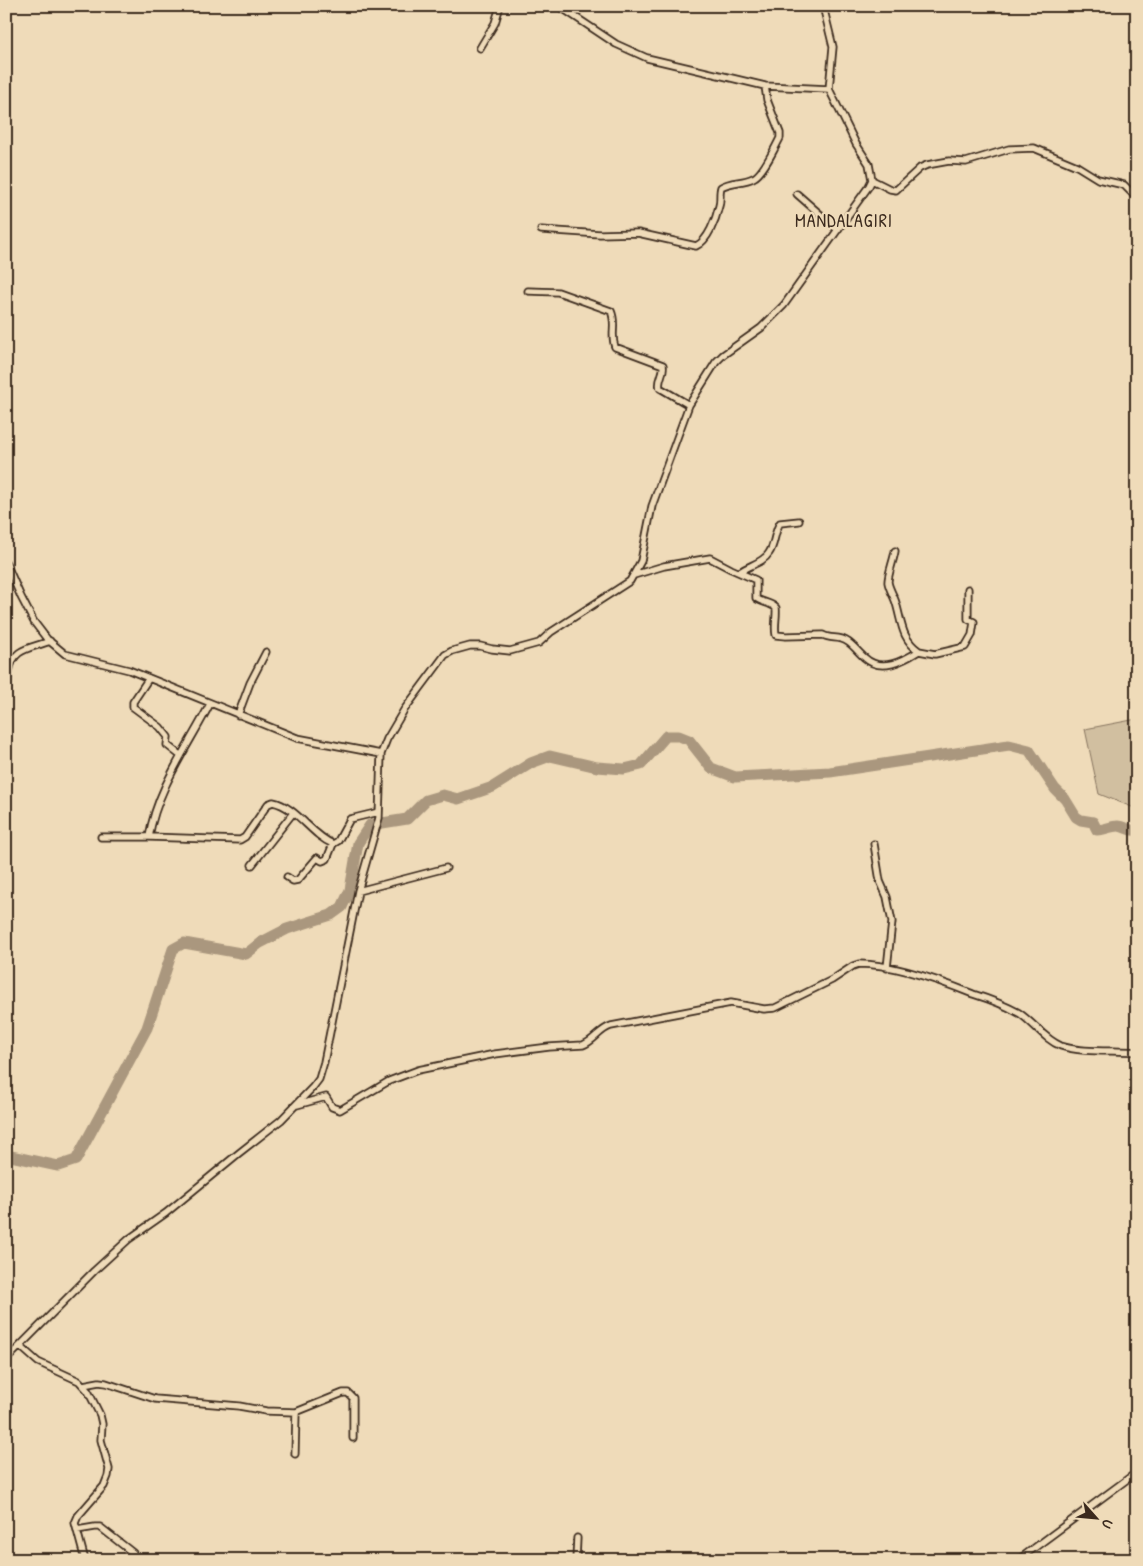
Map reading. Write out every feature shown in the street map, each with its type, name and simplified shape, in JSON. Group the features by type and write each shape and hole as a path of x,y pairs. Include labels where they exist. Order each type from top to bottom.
{"street":[{"path":"480,48 494,23 500,6"},
{"path":"559,6 616,44 635,54 673,65 764,86 829,89"},
{"path":"6,1360 94,1271 129,1239 166,1213 281,1120 319,1079 358,891 376,831 379,815 381,754 404,710 445,655 461,648 480,646 510,651 539,643 551,632 624,586 634,575 641,561 652,506 689,405 710,370 722,355 761,328 778,311 838,230 872,180 869,164 856,144 829,89 833,47 823,6"},
{"path":"541,230 600,234 638,233 696,246 700,244 704,241 718,210 721,187 758,176 780,138 764,86"},
{"path":"872,180 896,190 927,164 949,161 966,162 1009,149 1034,148 1077,166 1098,179 1125,185 1137,198"},
{"path":"797,194 838,230"},
{"path":"528,291 558,292 611,311 614,318 612,339 615,347 663,365 664,368 659,386 689,405"},
{"path":"740,572 768,556 780,523 798,521"},
{"path":"895,551 888,581 898,607 898,616 905,636 909,643 918,651 936,654 965,647 972,635 974,622 968,619 968,589"},
{"path":"634,575 664,566 708,558 756,580 756,598 776,608 777,615 774,629 776,634 786,636 823,635 828,638 837,636 848,642 866,660 875,665 897,662 918,651"},
{"path":"6,563 34,622 50,641 65,654 129,670 297,738 381,754"},
{"path":"6,696 10,666 18,652 50,641"},
{"path":"238,715 250,683 266,652"},
{"path":"149,678 136,696 133,706 162,730 168,737 166,744 181,756"},
{"path":"149,837 152,818 159,801 210,704"},
{"path":"101,837 236,840 245,837 271,802 277,802 334,844"},
{"path":"252,865 293,813"},
{"path":"287,877 293,881 298,880 317,858 322,861 327,859 350,819 379,815"},
{"path":"874,844 880,881 887,897 892,922 887,968"},
{"path":"358,891 446,868"},
{"path":"295,1105 326,1097 332,1107 340,1110 404,1074 495,1054 583,1045 611,1026 731,1003 764,1009 775,1008 832,980 853,966 865,964 914,973 944,982 1011,1009 1061,1046 1137,1052"},
{"path":"20,1346 38,1362 79,1381 96,1406 102,1420 101,1440 109,1469 108,1476 104,1486 76,1520 75,1525 85,1560"},
{"path":"83,1385 99,1382 155,1399 239,1406 266,1411 296,1412 343,1393 350,1394 353,1400 353,1438"},
{"path":"295,1454 296,1412"},
{"path":"1018,1560 1137,1472"},
{"path":"76,1530 95,1526 100,1527 133,1553"},
{"path":"576,1560 577,1538"}],"shaded area":[{"path":"1137,719 1137,809 1099,794 1085,729"}],"waterway":[{"path":"6,1155 58,1166 76,1160 147,1028 173,949 184,943 246,954 260,943 287,929 331,915 342,907 350,890 358,843 370,825 407,819 426,800 443,795 458,799 493,787 531,763 550,756 597,767 624,769 641,765 666,736 679,736 689,740 711,768 735,777 830,772 1009,745 1029,750 1076,817 1093,822 1097,830 1118,826 1137,830"}],"district":[{"name":"MANDALAGIRI","path":"844,220"}]}
